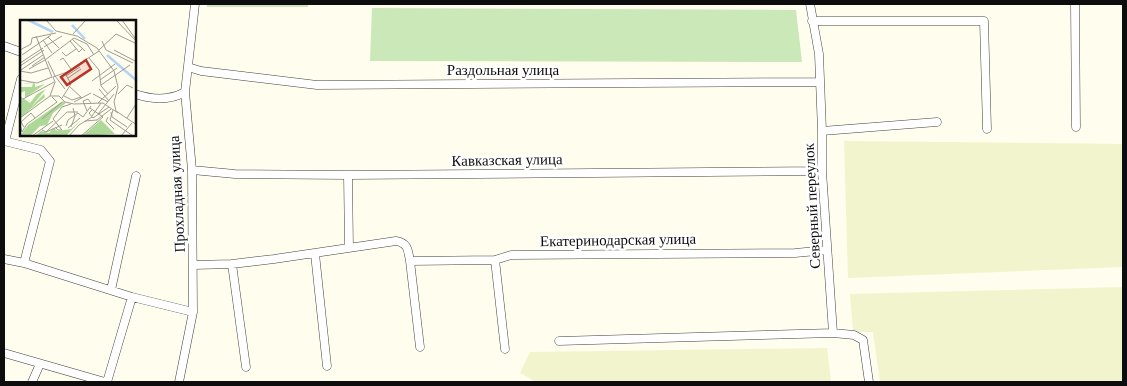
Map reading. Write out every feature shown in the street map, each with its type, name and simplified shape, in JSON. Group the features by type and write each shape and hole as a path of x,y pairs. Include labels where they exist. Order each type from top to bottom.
{"street":[{"name":"Прохладная улица","path":"179,382 193,312 192,170 185,92 195,4"},
{"name":"Северный переулок","path":"810,4 818,54 820,82 822,171 833,333"},
{"path":"1075,4 1076,127"},
{"path":"812,21 984,21 987,129"},
{"path":"4,46 20,52"},
{"name":"Раздольная улица","path":"188,67 201,71 317,84 820,82"},
{"path":"20,83 4,141 41,150 50,161 24,263"},
{"path":"136,94 164,99 177,97 185,92"},
{"path":"822,131 937,122"},
{"name":"Кавказская улица","path":"192,170 235,174 348,176 822,171"},
{"path":"112,290 136,176"},
{"path":"348,176 349,248"},
{"path":"194,265 232,264 315,254 396,241 406,244 410,261 420,347"},
{"name":"Екатеринодарская улица","path":"410,261 495,260 511,255 794,253 827,250"},
{"path":"315,254 327,366"},
{"path":"4,259 24,263 132,297 193,312"},
{"path":"495,260 505,349"},
{"path":"232,264 246,366"},
{"path":"4,353 106,382 132,297"},
{"path":"559,341 833,333 854,335 863,340 869,382"},
{"path":"32,382 40,364"}],"green space":[{"path":"207,4 308,4 308,7 207,7"},
{"path":"372,8 796,10 802,62 370,61"},
{"path":"844,141 1123,144 1123,267 848,278"},
{"path":"1123,287 1123,382 880,382 873,332 853,332 850,294"},
{"path":"827,348 831,382 536,382 520,373 530,352"}]}
